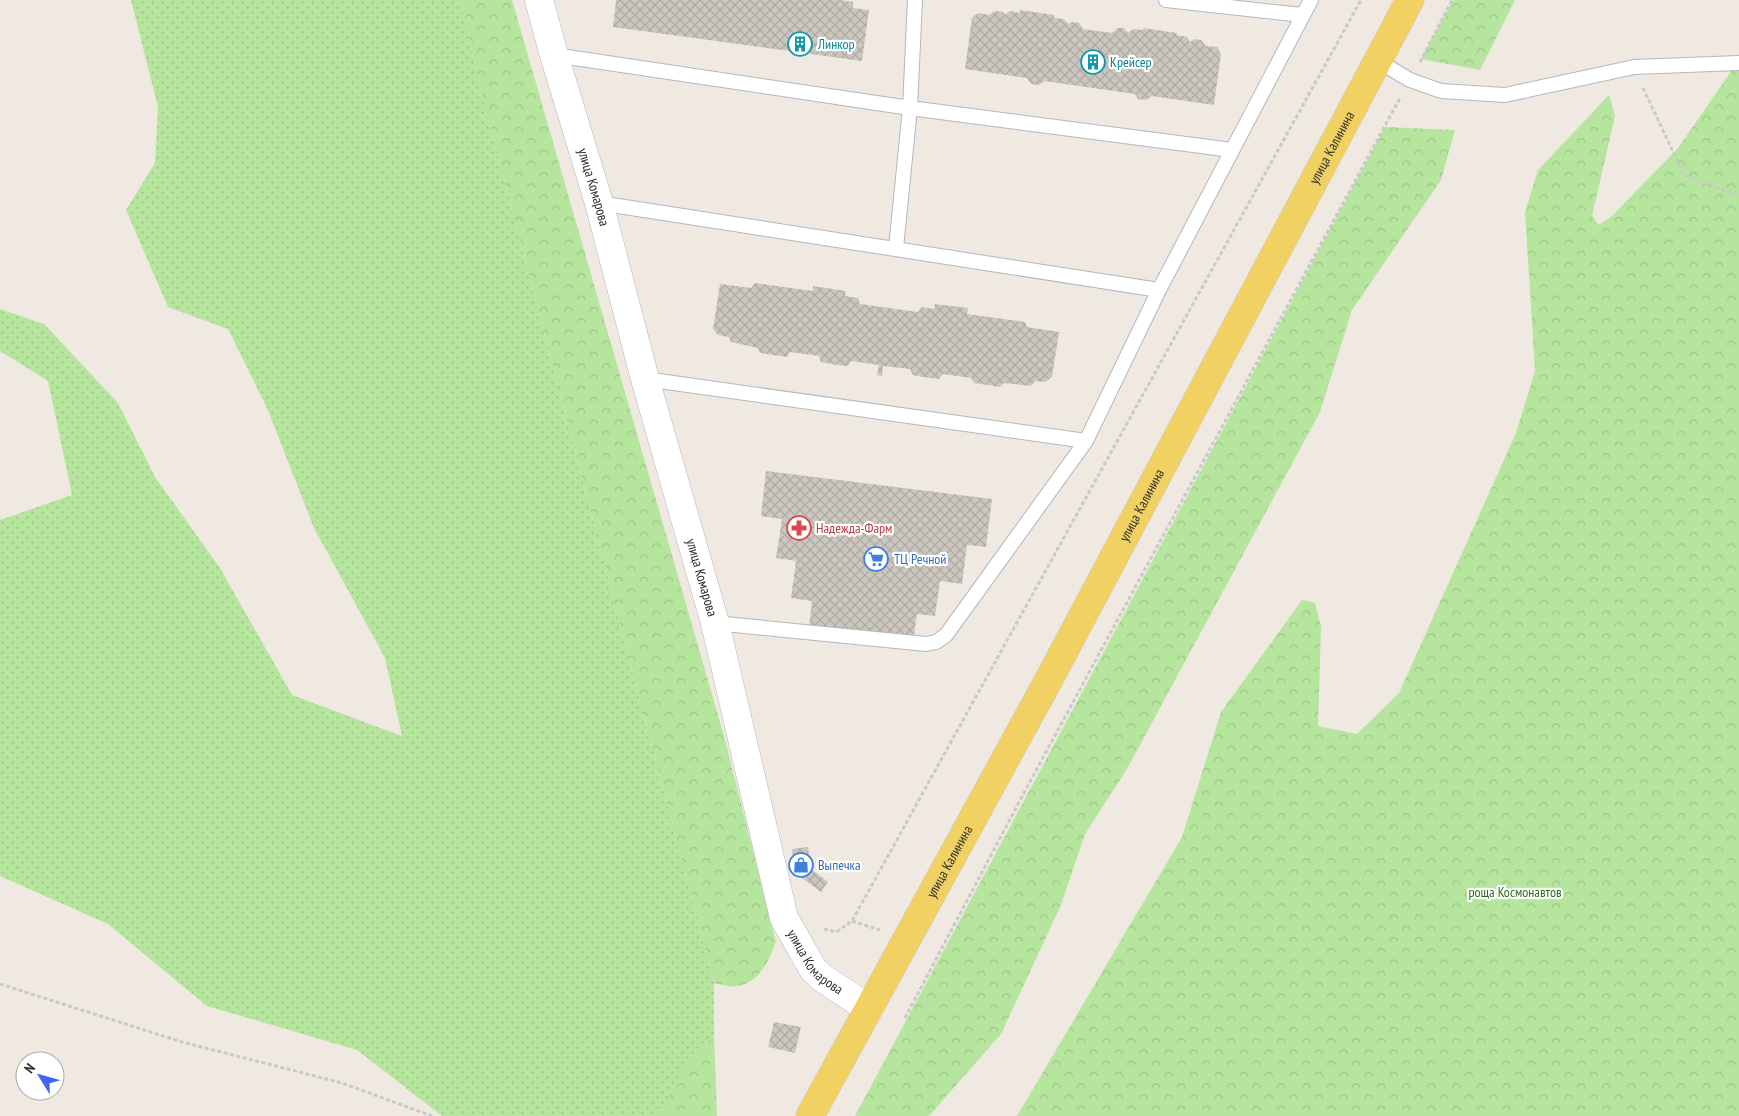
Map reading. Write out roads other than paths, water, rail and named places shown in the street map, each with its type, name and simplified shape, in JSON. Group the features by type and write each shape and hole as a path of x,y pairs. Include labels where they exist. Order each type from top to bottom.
{"main road":[{"name":"улица Калинина","path":"869,1009 1047,682 1410,0"},
{"path":"810,1116 869,1009"}],"street":[{"name":"улица Комарова","path":"539,0 600,203 645,379 715,623 784,918 813,969 821,978 869,1009"}],"lane":[{"path":"896,248 910,108 915,0"},
{"path":"1166,0 1302,15"},
{"path":"715,623 926,644 936,642 946,635 1086,441 1159,290 1311,0"},
{"path":"554,55 910,108 1232,150"},
{"path":"1378,61 1410,80 1441,90 1505,95 1634,67 1739,63"},
{"path":"600,203 1159,290"},
{"path":"645,379 1086,441"}],"place":[{"name":"Линкор","path":"800,44"},
{"name":"Крейсер","path":"1093,62"},
{"name":"Надежда-Фарм","path":"799,528"},
{"name":"ТЦ Речной","path":"876,559"},
{"name":"Выпечка","path":"801,865"}],"park label":[{"name":"роща Космонавтов","path":"1515,892"}]}
